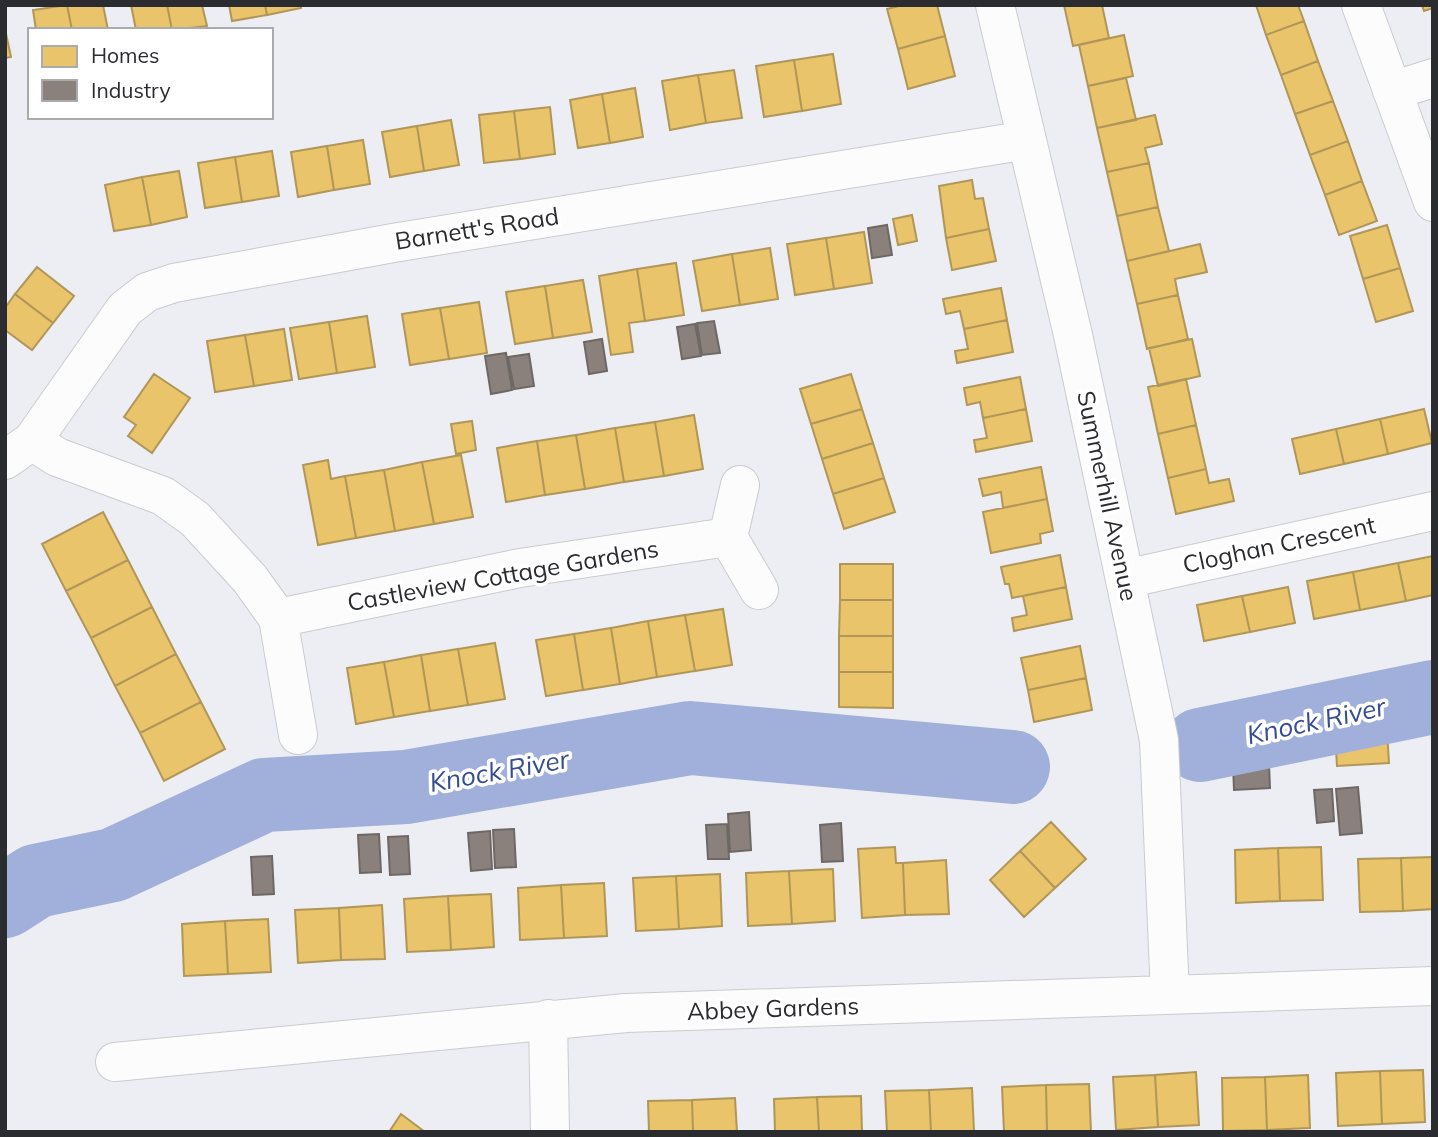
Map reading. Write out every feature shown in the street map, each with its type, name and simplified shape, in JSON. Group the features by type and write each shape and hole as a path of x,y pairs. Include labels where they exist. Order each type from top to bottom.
{"street":[{"name":"Summerhill Avenue","path":"995,5 1159,740 1170,995"},
{"path":"1361,5 1433,202"},
{"path":"1392,91 1433,78"},
{"name":"Barnett's Road","path":"19,451 125,309 147,292 174,283 393,243 1027,140"},
{"path":"19,451 57,457 163,496 195,519 250,579 278,618 298,735"},
{"path":"740,485 728,537 759,590"},
{"name":"Cloghan Crescent","path":"1125,579 1433,511"},
{"name":"Castleview Cottage Gardens","path":"278,618 520,568 728,537"},
{"name":"Abbey Gardens","path":"115,1062 626,1013 1433,986"},
{"path":"548,1019 551,1132"}],"building: Homes":[{"path":"67,5 103,5 108,28 72,28"},
{"path":"67,5 72,28 36,28 33,10"},
{"path":"131,5 167,5 172,28 136,28"},
{"path":"167,5 202,5 207,26 172,28"},
{"path":"229,5 265,5 267,15 232,21"},
{"path":"265,5 301,5 301,8 267,15"},
{"path":"903,5 937,5 945,36 898,49 887,9"},
{"path":"1064,5 1102,5 1109,38 1073,46"},
{"path":"1256,5 1298,5 1304,21 1266,35"},
{"path":"1422,5 1433,5 1433,8 1424,11"},
{"path":"1304,21 1318,61 1281,75 1266,35"},
{"path":"5,29 11,57 5,58"},
{"path":"1124,35 1133,76 1088,86 1079,45"},
{"path":"945,36 955,76 908,89 898,49"},
{"path":"833,54 841,104 802,111 794,60"},
{"path":"794,60 802,111 764,117 756,66"},
{"path":"1318,61 1333,101 1295,114 1281,75"},
{"path":"734,70 742,118 706,123 698,75"},
{"path":"698,75 706,123 670,130 662,81"},
{"path":"1126,78 1136,120 1097,128 1088,86"},
{"path":"635,88 643,137 610,143 602,94"},
{"path":"602,94 610,143 578,148 570,100"},
{"path":"1333,101 1348,141 1310,155 1295,114"},
{"path":"550,107 555,154 520,159 514,111"},
{"path":"514,111 520,159 484,163 479,115"},
{"path":"1155,115 1162,144 1145,148 1149,163 1107,172 1097,128"},
{"path":"451,120 459,165 424,171 417,126"},
{"path":"417,126 424,171 390,177 382,132"},
{"path":"363,140 370,184 334,190 327,146"},
{"path":"1348,141 1362,181 1325,195 1310,155"},
{"path":"327,146 334,190 298,197 291,152"},
{"path":"272,151 279,196 242,202 235,157"},
{"path":"235,157 242,202 205,208 198,163"},
{"path":"1149,163 1158,207 1117,216 1107,172"},
{"path":"179,171 187,217 151,225 142,177"},
{"path":"142,177 151,225 114,231 105,185"},
{"path":"972,180 975,199 983,198 989,229 946,238 939,186"},
{"path":"1362,181 1377,221 1339,235 1325,195"},
{"path":"1158,207 1169,251 1127,261 1117,216"},
{"path":"912,215 917,241 898,245 893,219"},
{"path":"1387,225 1400,268 1363,279 1350,236"},
{"path":"989,229 996,261 952,270 946,238"},
{"path":"864,232 872,283 834,289 826,238"},
{"path":"826,238 834,289 795,295 787,244"},
{"path":"1200,244 1207,272 1175,279 1178,295 1137,304 1127,261"},
{"path":"770,248 778,299 740,305 732,254"},
{"path":"732,254 740,305 702,311 693,261"},
{"path":"676,263 684,315 645,321 637,269"},
{"path":"37,267 74,296 53,323 15,294"},
{"path":"1400,268 1413,311 1376,322 1363,279"},
{"path":"637,269 645,321 629,323 633,352 611,355 599,276"},
{"path":"583,280 592,332 553,338 545,286"},
{"path":"545,286 553,338 515,344 506,292"},
{"path":"1001,288 1007,320 964,329 960,311 946,314 943,299"},
{"path":"15,294 53,323 32,350 5,330 5,308"},
{"path":"1178,295 1188,339 1147,349 1137,304"},
{"path":"479,302 487,353 449,359 440,308"},
{"path":"440,308 449,359 410,365 402,314"},
{"path":"367,316 375,367 337,373 329,322"},
{"path":"1007,320 1013,352 957,363 955,351 968,349 964,329"},
{"path":"329,322 337,373 299,379 290,328"},
{"path":"284,329 292,380 254,386 245,335"},
{"path":"245,335 254,386 215,392 207,341"},
{"path":"1192,339 1200,376 1158,386 1149,348"},
{"path":"154,374 190,398 152,453 128,436 136,425 124,417"},
{"path":"851,374 862,409 811,424 800,389"},
{"path":"1020,377 1026,409 983,418 980,402 967,405 964,388"},
{"path":"1186,379 1196,425 1158,434 1148,387"},
{"path":"862,409 873,443 822,459 811,424"},
{"path":"1026,409 1032,441 976,452 974,440 987,438 983,418"},
{"path":"1424,409 1432,443 1388,454 1380,419"},
{"path":"694,415 703,469 664,476 655,422"},
{"path":"1380,419 1388,454 1344,464 1336,429"},
{"path":"472,421 476,450 456,454 451,424"},
{"path":"655,422 664,476 624,482 615,428"},
{"path":"1196,425 1206,469 1168,478 1158,434"},
{"path":"615,428 624,482 585,489 576,435"},
{"path":"1336,429 1344,464 1300,474 1292,439"},
{"path":"576,435 585,489 545,495 537,441"},
{"path":"537,441 545,495 506,502 497,448"},
{"path":"873,443 884,478 833,494 822,459"},
{"path":"461,455 473,517 434,524 422,462"},
{"path":"328,460 331,479 345,476 356,538 318,545 303,465"},
{"path":"422,462 434,524 395,531 384,470"},
{"path":"1041,467 1047,499 1003,508 1001,492 983,496 979,479"},
{"path":"1206,469 1209,483 1229,479 1234,501 1176,514 1168,478"},
{"path":"384,470 395,531 356,538 345,476"},
{"path":"884,478 895,512 844,529 833,494"},
{"path":"1047,499 1053,531 1040,534 1041,543 991,553 983,512"},
{"path":"103,512 128,560 66,591 42,544"},
{"path":"1060,555 1066,587 1012,598 1001,567"},
{"path":"1433,556 1433,595 1406,601 1398,563"},
{"path":"128,560 152,607 91,638 66,591"},
{"path":"1398,563 1406,601 1360,610 1353,572"},
{"path":"840,564 893,564 893,600 840,600"},
{"path":"1353,572 1360,610 1314,619 1307,581"},
{"path":"1066,587 1072,619 1014,631 1012,618 1027,615 1023,596"},
{"path":"1288,587 1295,623 1250,632 1242,596"},
{"path":"1242,596 1250,632 1204,641 1197,605"},
{"path":"840,600 893,600 893,636 839,636"},
{"path":"152,607 176,654 115,686 91,638"},
{"path":"723,609 732,665 695,671 685,615"},
{"path":"685,615 695,671 657,677 648,621"},
{"path":"648,621 657,677 620,684 611,628"},
{"path":"611,628 620,684 583,690 574,634"},
{"path":"574,634 583,690 546,696 536,640"},
{"path":"839,636 893,636 893,672 839,672"},
{"path":"495,643 505,699 468,705 458,649"},
{"path":"1080,646 1086,678 1028,690 1021,658"},
{"path":"458,649 468,705 430,711 421,655"},
{"path":"176,654 201,702 140,733 115,686"},
{"path":"421,655 430,711 394,717 384,662"},
{"path":"384,662 394,717 356,724 347,668"},
{"path":"839,672 893,672 893,708 839,707"},
{"path":"1086,678 1092,710 1034,722 1028,690"},
{"path":"201,702 225,749 164,781 140,733"},
{"path":"1387,731 1389,763 1337,766 1335,734"},
{"path":"1051,822 1086,859 1055,888 1020,851"},
{"path":"895,847 896,863 903,863 905,915 862,918 858,849"},
{"path":"1321,847 1323,900 1280,901 1278,848"},
{"path":"1278,848 1280,901 1236,903 1235,850"},
{"path":"1020,851 1055,888 1024,917 990,880"},
{"path":"1433,857 1433,909 1403,911 1401,858"},
{"path":"1401,858 1403,911 1360,912 1358,859"},
{"path":"946,860 949,914 905,915 903,863"},
{"path":"833,869 835,921 792,924 789,871"},
{"path":"789,871 792,924 748,926 746,873"},
{"path":"720,874 722,926 679,929 676,876"},
{"path":"676,876 679,929 636,931 633,878"},
{"path":"604,883 607,936 564,938 561,885"},
{"path":"561,885 564,938 520,940 518,888"},
{"path":"491,894 494,947 451,950 448,896"},
{"path":"448,896 451,950 407,952 404,899"},
{"path":"382,905 385,959 341,960 339,908"},
{"path":"339,908 341,960 298,963 295,910"},
{"path":"268,919 271,972 228,974 225,921"},
{"path":"225,921 228,974 184,976 182,924"},
{"path":"1423,1070 1425,1122 1382,1124 1380,1071"},
{"path":"1380,1071 1382,1124 1338,1126 1336,1073"},
{"path":"1196,1072 1199,1125 1158,1127 1155,1075"},
{"path":"1155,1075 1158,1127 1116,1130 1113,1077"},
{"path":"1308,1075 1310,1128 1267,1130 1265,1077"},
{"path":"1265,1077 1267,1130 1223,1131 1222,1078"},
{"path":"1089,1084 1091,1132 1047,1132 1046,1085"},
{"path":"1046,1085 1047,1132 1004,1132 1002,1087"},
{"path":"972,1088 974,1132 931,1132 929,1090"},
{"path":"929,1090 931,1132 887,1132 885,1091"},
{"path":"861,1096 862,1132 819,1132 817,1097"},
{"path":"817,1097 819,1132 775,1132 774,1099"},
{"path":"735,1098 737,1132 693,1132 692,1100"},
{"path":"692,1100 693,1132 649,1132 648,1101"},
{"path":"401,1114 425,1132 389,1132"}],"building: Industry":[{"path":"887,225 892,255 872,258 868,228"},
{"path":"714,321 720,353 702,355 697,323"},
{"path":"695,324 701,356 682,359 677,327"},
{"path":"602,339 607,371 589,374 584,342"},
{"path":"506,353 512,390 491,394 485,356"},
{"path":"529,354 534,386 514,389 508,357"},
{"path":"1269,764 1270,788 1234,790 1233,766"},
{"path":"1358,787 1362,833 1340,835 1336,789"},
{"path":"1332,789 1334,821 1317,823 1314,790"},
{"path":"749,812 751,850 730,852 728,814"},
{"path":"841,823 843,861 822,862 820,825"},
{"path":"727,824 729,859 708,859 706,825"},
{"path":"514,829 516,867 495,868 493,830"},
{"path":"490,831 492,869 471,871 468,833"},
{"path":"379,834 381,872 360,873 358,835"},
{"path":"408,836 410,874 390,875 388,837"},
{"path":"272,856 274,894 253,895 251,857"}],"waterway":[{"name":"Knock River","path":"1200,745 1433,697"},
{"name":"Knock River","path":"5,901 36,881 113,865 264,795 406,787 690,738 1013,767"}]}
